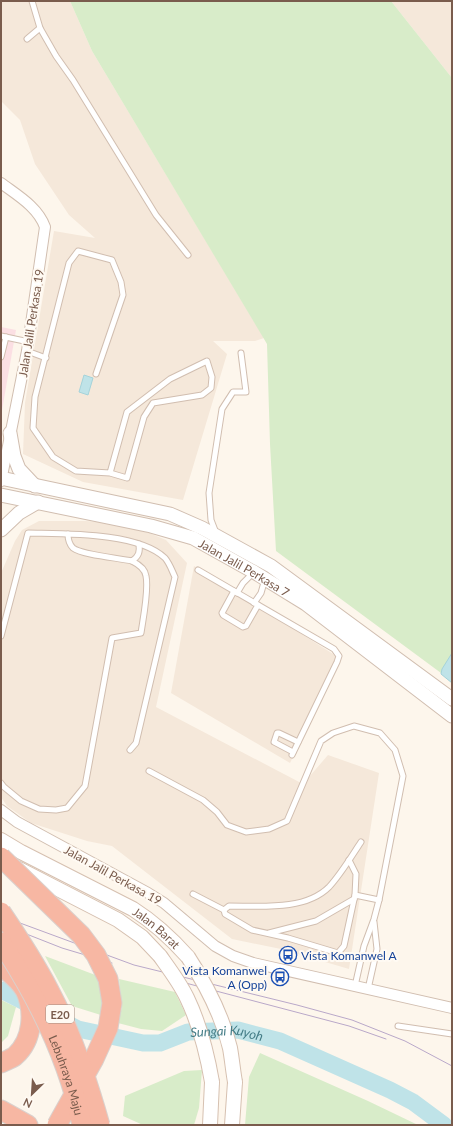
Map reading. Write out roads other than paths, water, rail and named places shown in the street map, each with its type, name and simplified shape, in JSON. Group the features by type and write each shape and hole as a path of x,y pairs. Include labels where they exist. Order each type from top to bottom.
{"highway":[{"path":"1,858 81,935 96,955 108,979 112,1003 108,1028 94,1059 57,1125"},
{"name":"Lebuhraya Maju","path":"1,912 20,940 49,990 74,1044 89,1084 100,1125"},
{"name":"Lebuhraya Maju","path":"1,942 34,996 60,1051 79,1110 82,1125"},
{"path":"1,966 13,975 24,989 30,1002 32,1016 25,1044 14,1056 1,1063"},
{"path":"1,1110 28,1125"}],"main road":[{"name":"Jalan Barat","path":"1,840 21,852 133,909 150,920 168,935 188,957 202,979 217,1008 230,1048 234,1082 232,1125"},
{"name":"Jalan Barat","path":"1,858 118,920 142,937 160,956 187,997 196,1016 207,1055 212,1082 210,1125"}],"street":[{"name":"Jalan Jalil Perkasa 19","path":"1,183 35,210 42,218 45,227 28,346 1,479"},
{"path":"1,445 10,433"},
{"path":"10,433 14,456 19,469 35,486"},
{"name":"Jalan Jalil Perkasa 7","path":"1,479 170,514 202,528 266,563 452,699"},
{"name":"Jalan Jalil Perkasa 7","path":"1,494 151,526 193,538 265,578 306,604 452,716"},
{"path":"1,530 19,513 38,502"},
{"name":"Jalan Jalil Perkasa 19","path":"1,810 17,822 164,903 215,946 233,956 253,963 452,1008"}],"lane":[{"path":"32,1 40,28 56,56 73,80 156,215 188,255"},
{"path":"27,40 40,28"},
{"path":"96,374 123,295 112,260 78,251 69,263 35,397 33,428 53,457 76,471 110,474 127,478 144,417 153,404 202,395 211,388 212,377 208,362 170,379 127,412 110,474"},
{"path":"1,357 3,336 28,346 46,358"},
{"path":"216,535 211,520 208,493 222,409 232,392 246,392 241,353"},
{"path":"2,632 28,533 105,537 139,544 154,550 165,558 175,577 136,743 130,750"},
{"path":"1,783 21,801 39,809 56,810 67,808 85,786 112,638 141,633 146,597 146,575 141,566 132,560 84,552 73,548 68,541 68,534"},
{"path":"132,560 139,554 139,544"},
{"path":"266,563 265,578 256,604 246,626 243,627 222,615 243,583 266,563"},
{"path":"198,570 334,649 339,656 337,662 298,742 292,754 273,740 279,733 298,742"},
{"path":"149,771 203,800 217,812 227,825 246,832 269,829 287,821 321,741 333,733 354,726 380,733 395,750 403,776 379,900 364,946 355,986"},
{"path":"224,910 229,906 288,905 315,897 329,887 361,842"},
{"path":"193,894 224,910 225,914 252,930 268,933 338,953 344,946 354,897 356,874 349,860"},
{"path":"268,933 316,921 354,897 379,900"},
{"path":"368,989 376,949 374,919"},
{"path":"398,1026 452,1034"}],"water":[{"path":"84,375 93,378 88,395 79,392"},
{"path":"452,653 452,683 441,674 442,669"}],"waterway":[{"name":"Sungai Kuyoh","path":"1,990 78,1029 143,1043 160,1043 188,1032 238,1030 280,1041 390,1090 413,1102 444,1125"}],"tram line":[{"path":"1,916 134,965 352,1020 405,1041 452,1066"},
{"path":"1,924 62,948 112,963"},
{"path":"178,981 349,1026 386,1039"}],"place":[{"name":"Vista Komanwel A","path":"288,955"},
{"name":"Vista Komanwel A (Opp)","path":"280,977"}]}
